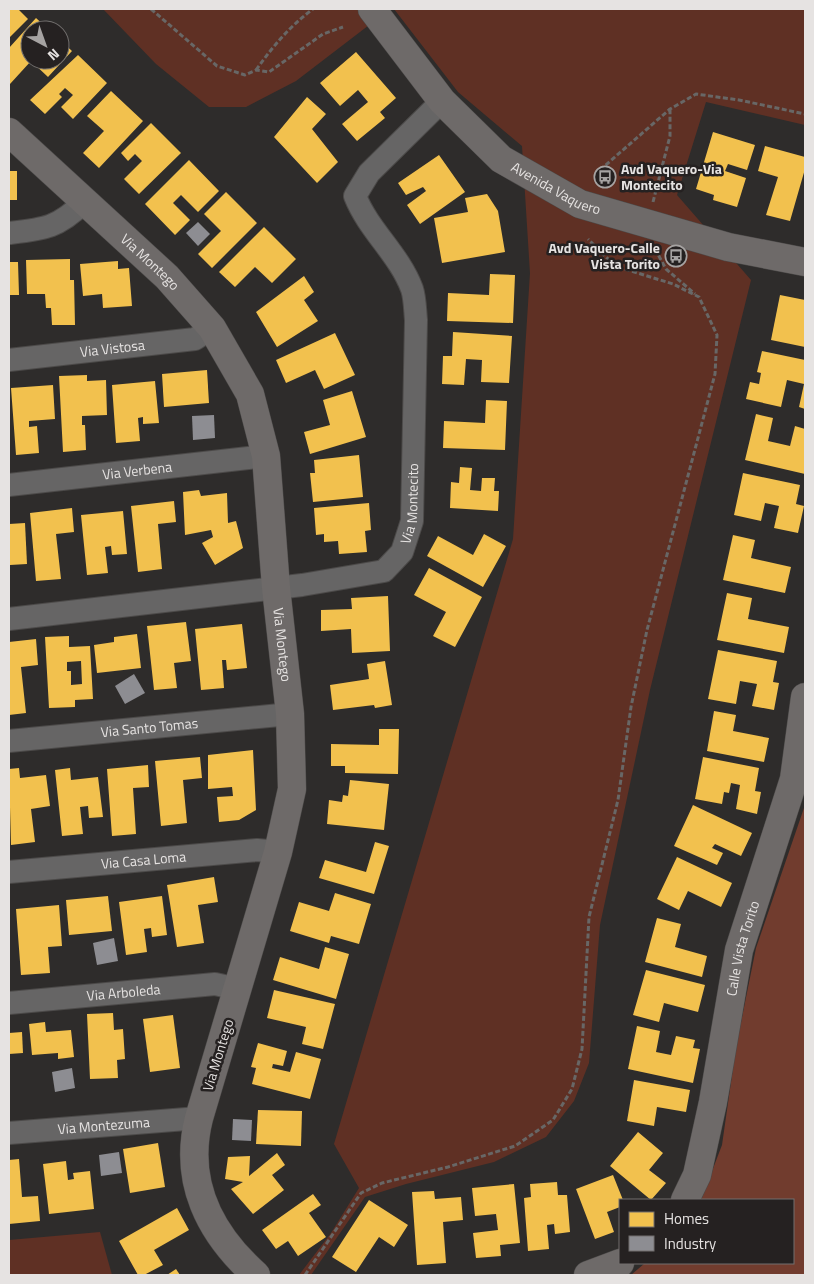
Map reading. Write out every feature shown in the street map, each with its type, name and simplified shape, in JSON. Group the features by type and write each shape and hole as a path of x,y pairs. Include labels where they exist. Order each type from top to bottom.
{"street":[{"name":"Avenida Vaquero","path":"372,9 442,101 501,159 580,204 728,247 805,262"},
{"name":"Via Montecito","path":"9,619 276,588 384,571 402,552 412,521 416,320 412,291 400,264 362,215 355,196 369,173 442,101"},
{"name":"Via Montego","path":"9,132 167,277 212,328 250,394 266,456 276,588 290,714 292,789 278,852 198,1118 194,1135 193,1169 203,1205 222,1238 237,1258 256,1275"},
{"path":"9,232 45,229 70,216 84,202"},
{"name":"Via Vistosa","path":"9,360 195,339 212,328"},
{"name":"Via Verbena","path":"9,485 266,456"},
{"name":"Calle Vista Torito","path":"685,1199 697,1175 713,1102 739,950 799,779 805,697"},
{"name":"Via Santo Tomas","path":"9,741 290,714"},
{"name":"Via Casa Loma","path":"9,872 257,850 278,852"},
{"name":"Via Arboleda","path":"9,1002 215,984 238,989"},
{"name":"Via Montezuma","path":"9,1133 198,1118"},
{"path":"588,1275 619,1263"}],"path":[{"path":"151,9 218,66 245,75 256,70 280,39 296,22 313,9"},
{"path":"256,70 269,72 323,34 343,27"},
{"path":"600,170 670,109 696,94 739,100 805,114"},
{"path":"306,1275 361,1193 382,1183 448,1167 515,1146 554,1120 572,1089 582,1049 589,917 618,800 631,707 647,630 715,374 717,336 699,297 673,284 615,266 588,239"}],"shaded area":[{"path":"103,9 390,9 296,81 246,107 209,107 156,64"},
{"path":"394,9 805,9 805,125 706,102 677,195 751,280 650,690 600,925 589,1063 574,1101 546,1137 494,1162 406,1184 365,1197 311,1275 299,1275 331,1233 359,1188 334,1144 513,539 530,273 522,146 458,92"},
{"path":"805,805 805,1275 631,1275 644,1264 794,1264 794,1199 701,1199 722,1145 736,1047 756,948"},
{"path":"100,1232 112,1275 9,1275 9,1240"}],"building: Homes":[{"path":"9,9 18,9 28,19 20,20 20,27 9,38"},
{"path":"20,36 20,70 23,70 10,84 9,48"},
{"path":"356,52 396,98 380,112 385,118 357,141 342,124 368,102 358,90 340,106 320,83"},
{"path":"78,55 107,83 73,119 61,107 73,95 65,88 59,94 62,97 45,114 30,100 62,70 70,70 70,62"},
{"path":"41,70 54,70 48,77"},
{"path":"111,91 143,121 99,168 83,153 104,131 87,116"},
{"path":"307,97 326,114 312,129 338,162 317,183 274,137"},
{"path":"151,123 181,153 139,194 124,179 142,161 135,154 128,161 121,153"},
{"path":"713,132 755,145 747,170 728,164 725,171 746,178 737,207 713,200 714,195 696,189"},
{"path":"765,146 805,157 805,169 790,221 766,215 778,177 758,171"},
{"path":"439,155 465,192 420,224 407,205 426,191 423,187 406,195 398,183"},
{"path":"189,160 219,191 198,212 181,195 173,203 190,220 175,235 145,204"},
{"path":"9,171 17,171 17,200 9,200"},
{"path":"226,192 257,223 212,268 198,254 221,231 204,214"},
{"path":"487,194 498,211 505,252 442,263 434,218 468,212 465,198"},
{"path":"264,227 296,259 272,283 255,267 235,287 219,272"},
{"path":"70,259 70,280 74,280 75,325 52,325 51,308 46,308 45,294 27,294 26,260"},
{"path":"118,261 118,269 129,268 132,306 103,308 102,294 83,296 80,264"},
{"path":"9,262 18,262 19,295 9,295"},
{"path":"490,274 515,275 513,323 447,321 448,293 489,295"},
{"path":"304,276 314,292 304,300 318,321 277,347 256,312"},
{"path":"780,295 805,300 805,347 771,340"},
{"path":"453,332 512,336 509,383 481,382 482,360 466,359 464,385 442,384 443,356 452,356"},
{"path":"335,333 355,375 324,389 315,370 286,383 276,360"},
{"path":"762,351 805,360 805,409 799,407 804,384 787,380 781,407 746,399 750,382 759,384 761,373 757,372"},
{"path":"207,370 209,403 164,407 162,374"},
{"path":"87,375 87,381 106,380 107,415 82,416 82,425 85,425 86,450 63,452 59,376"},
{"path":"155,381 159,423 143,424 143,417 138,418 140,441 116,443 112,385"},
{"path":"53,385 55,419 29,421 29,427 37,426 39,453 16,455 11,388"},
{"path":"352,391 366,437 310,454 304,432 330,425 323,400"},
{"path":"486,400 507,401 505,450 443,448 444,421 485,423"},
{"path":"756,414 773,418 768,441 790,446 795,426 805,429 805,474 745,460"},
{"path":"359,455 363,497 313,502 310,473 315,473 314,460"},
{"path":"460,467 472,468 470,490 481,491 482,478 495,478 494,491 499,491 498,511 450,508 451,482 459,483"},
{"path":"743,473 800,485 796,504 804,506 798,533 774,528 779,506 765,503 761,521 734,515"},
{"path":"199,490 201,496 227,493 228,523 236,521 243,548 215,565 202,543 213,537 211,530 185,535 183,492"},
{"path":"174,501 176,522 158,524 162,569 138,572 131,506"},
{"path":"369,503 371,530 365,531 367,552 339,554 338,541 324,542 324,534 316,535 314,508"},
{"path":"72,508 74,532 56,534 61,579 36,581 30,513"},
{"path":"123,511 127,554 112,555 111,546 105,547 108,573 87,575 81,515"},
{"path":"25,523 27,564 10,565 9,524"},
{"path":"484,534 506,546 483,587 427,556 438,536 473,555"},
{"path":"733,535 755,540 751,558 791,567 785,593 723,580"},
{"path":"429,568 482,597 455,647 433,636 446,612 414,595"},
{"path":"727,593 752,598 748,619 789,627 784,653 717,640"},
{"path":"388,596 390,651 352,653 351,629 321,631 321,610 352,609 351,598"},
{"path":"186,622 191,661 174,663 177,688 154,690 147,626"},
{"path":"242,624 247,668 227,670 226,660 222,660 224,688 201,690 195,629"},
{"path":"137,634 141,668 97,673 94,645 114,642 114,637"},
{"path":"69,636 69,647 90,646 93,699 75,700 75,707 49,708 45,637","holes":["81,661 82,684 71,685 71,671 67,671 67,662"]},
{"path":"36,639 38,665 21,667 26,713 9,715 9,642"},
{"path":"718,650 777,661 773,682 779,683 774,710 752,706 757,684 740,681 736,704 708,699"},
{"path":"385,661 392,705 375,708 374,705 333,710 330,685 369,679 367,664"},
{"path":"714,711 736,715 733,731 769,738 764,762 707,751"},
{"path":"379,729 399,729 398,774 345,773 345,766 331,766 331,744 379,745"},
{"path":"253,750 256,810 239,820 219,822 217,797 233,796 232,787 208,789 208,755"},
{"path":"200,757 202,778 183,780 187,823 161,826 155,761"},
{"path":"703,757 759,768 755,791 761,792 757,814 736,809 740,785 731,783 729,793 724,792 722,804 695,799"},
{"path":"148,765 149,787 133,788 136,834 112,836 107,769"},
{"path":"19,768 20,778 46,775 50,806 31,809 35,842 11,845 9,769"},
{"path":"70,768 71,780 98,777 103,817 89,818 88,806 80,807 83,834 62,836 55,770"},
{"path":"350,780 389,784 384,830 327,824 329,800 342,802 343,795 348,796"},
{"path":"693,805 752,833 741,856 715,844 712,848 723,853 717,865 674,846"},
{"path":"375,842 389,846 374,894 319,878 325,860 366,872"},
{"path":"677,857 732,883 721,907 688,891 679,910 657,899"},
{"path":"214,877 218,902 198,905 204,943 177,947 167,885"},
{"path":"335,893 371,904 359,944 331,936 329,943 290,931 299,902 329,911"},
{"path":"108,896 112,931 69,935 66,900"},
{"path":"162,896 167,935 152,937 151,928 144,929 147,952 126,955 119,902"},
{"path":"59,905 62,946 48,947 50,973 21,975 16,909"},
{"path":"657,918 681,924 675,947 707,956 702,977 645,962"},
{"path":"325,947 349,954 336,999 273,980 280,957 319,969"},
{"path":"646,970 705,985 698,1012 664,1003 659,1022 633,1015"},
{"path":"274,990 335,1004 323,1049 302,1044 306,1027 267,1018"},
{"path":"113,1013 114,1030 123,1029 125,1059 117,1060 118,1078 90,1079 87,1014"},
{"path":"173,1015 180,1068 150,1072 143,1019"},
{"path":"45,1022 46,1032 71,1030 74,1057 58,1059 58,1053 32,1055 29,1024"},
{"path":"637,1026 660,1031 656,1052 671,1055 676,1036 695,1040 693,1048 700,1049 693,1083 628,1069"},
{"path":"22,1032 23,1053 9,1054 9,1033"},
{"path":"258,1043 287,1051 283,1066 273,1064 272,1068 290,1072 296,1052 321,1059 310,1099 252,1084 256,1068 251,1067"},
{"path":"634,1080 690,1090 686,1112 657,1107 654,1126 627,1121"},
{"path":"258,1110 302,1111 301,1146 256,1144"},
{"path":"638,1132 663,1153 649,1170 666,1183 650,1199 610,1166"},
{"path":"158,1143 165,1187 130,1193 123,1149"},
{"path":"277,1153 285,1165 272,1175 284,1190 253,1214 231,1189 243,1182 225,1179 228,1157 250,1156 249,1176"},
{"path":"19,1159 22,1197 38,1196 40,1221 9,1224 9,1160"},
{"path":"66,1161 68,1180 74,1179 73,1173 90,1171 94,1209 49,1214 43,1164"},
{"path":"613,1175 623,1199 619,1199 619,1207 607,1212 614,1232 595,1239 576,1189"},
{"path":"557,1182 558,1195 567,1195 570,1232 555,1234 554,1224 547,1225 549,1249 528,1251 524,1198 531,1197 530,1184"},
{"path":"514,1184 520,1243 500,1245 501,1256 476,1258 473,1233 498,1230 496,1214 475,1216 472,1188"},
{"path":"434,1191 435,1199 461,1197 463,1220 443,1222 446,1263 417,1265 412,1192"},
{"path":"313,1194 321,1205 309,1213 326,1237 298,1256 288,1241 276,1249 262,1230"},
{"path":"369,1200 408,1225 394,1247 379,1237 356,1272 332,1257"},
{"path":"177,1208 189,1230 154,1250 163,1265 144,1275 138,1275 119,1241"},
{"path":"176,1269 180,1275 167,1275"}],"building: Industry":[{"path":"198,222 210,234 198,246 186,233"},
{"path":"214,415 215,438 193,440 192,416"},
{"path":"134,674 145,693 125,704 115,686"},
{"path":"114,938 118,961 97,965 93,943"},
{"path":"72,1068 75,1088 55,1092 52,1072"},
{"path":"233,1119 252,1120 251,1141 232,1140"},
{"path":"119,1152 122,1173 101,1176 99,1155"}],"place":[{"name":"Avd Vaquero-Via Montecito","path":"605,177"},
{"name":"Avd Vaquero-Calle Vista Torito","path":"676,256"}]}
